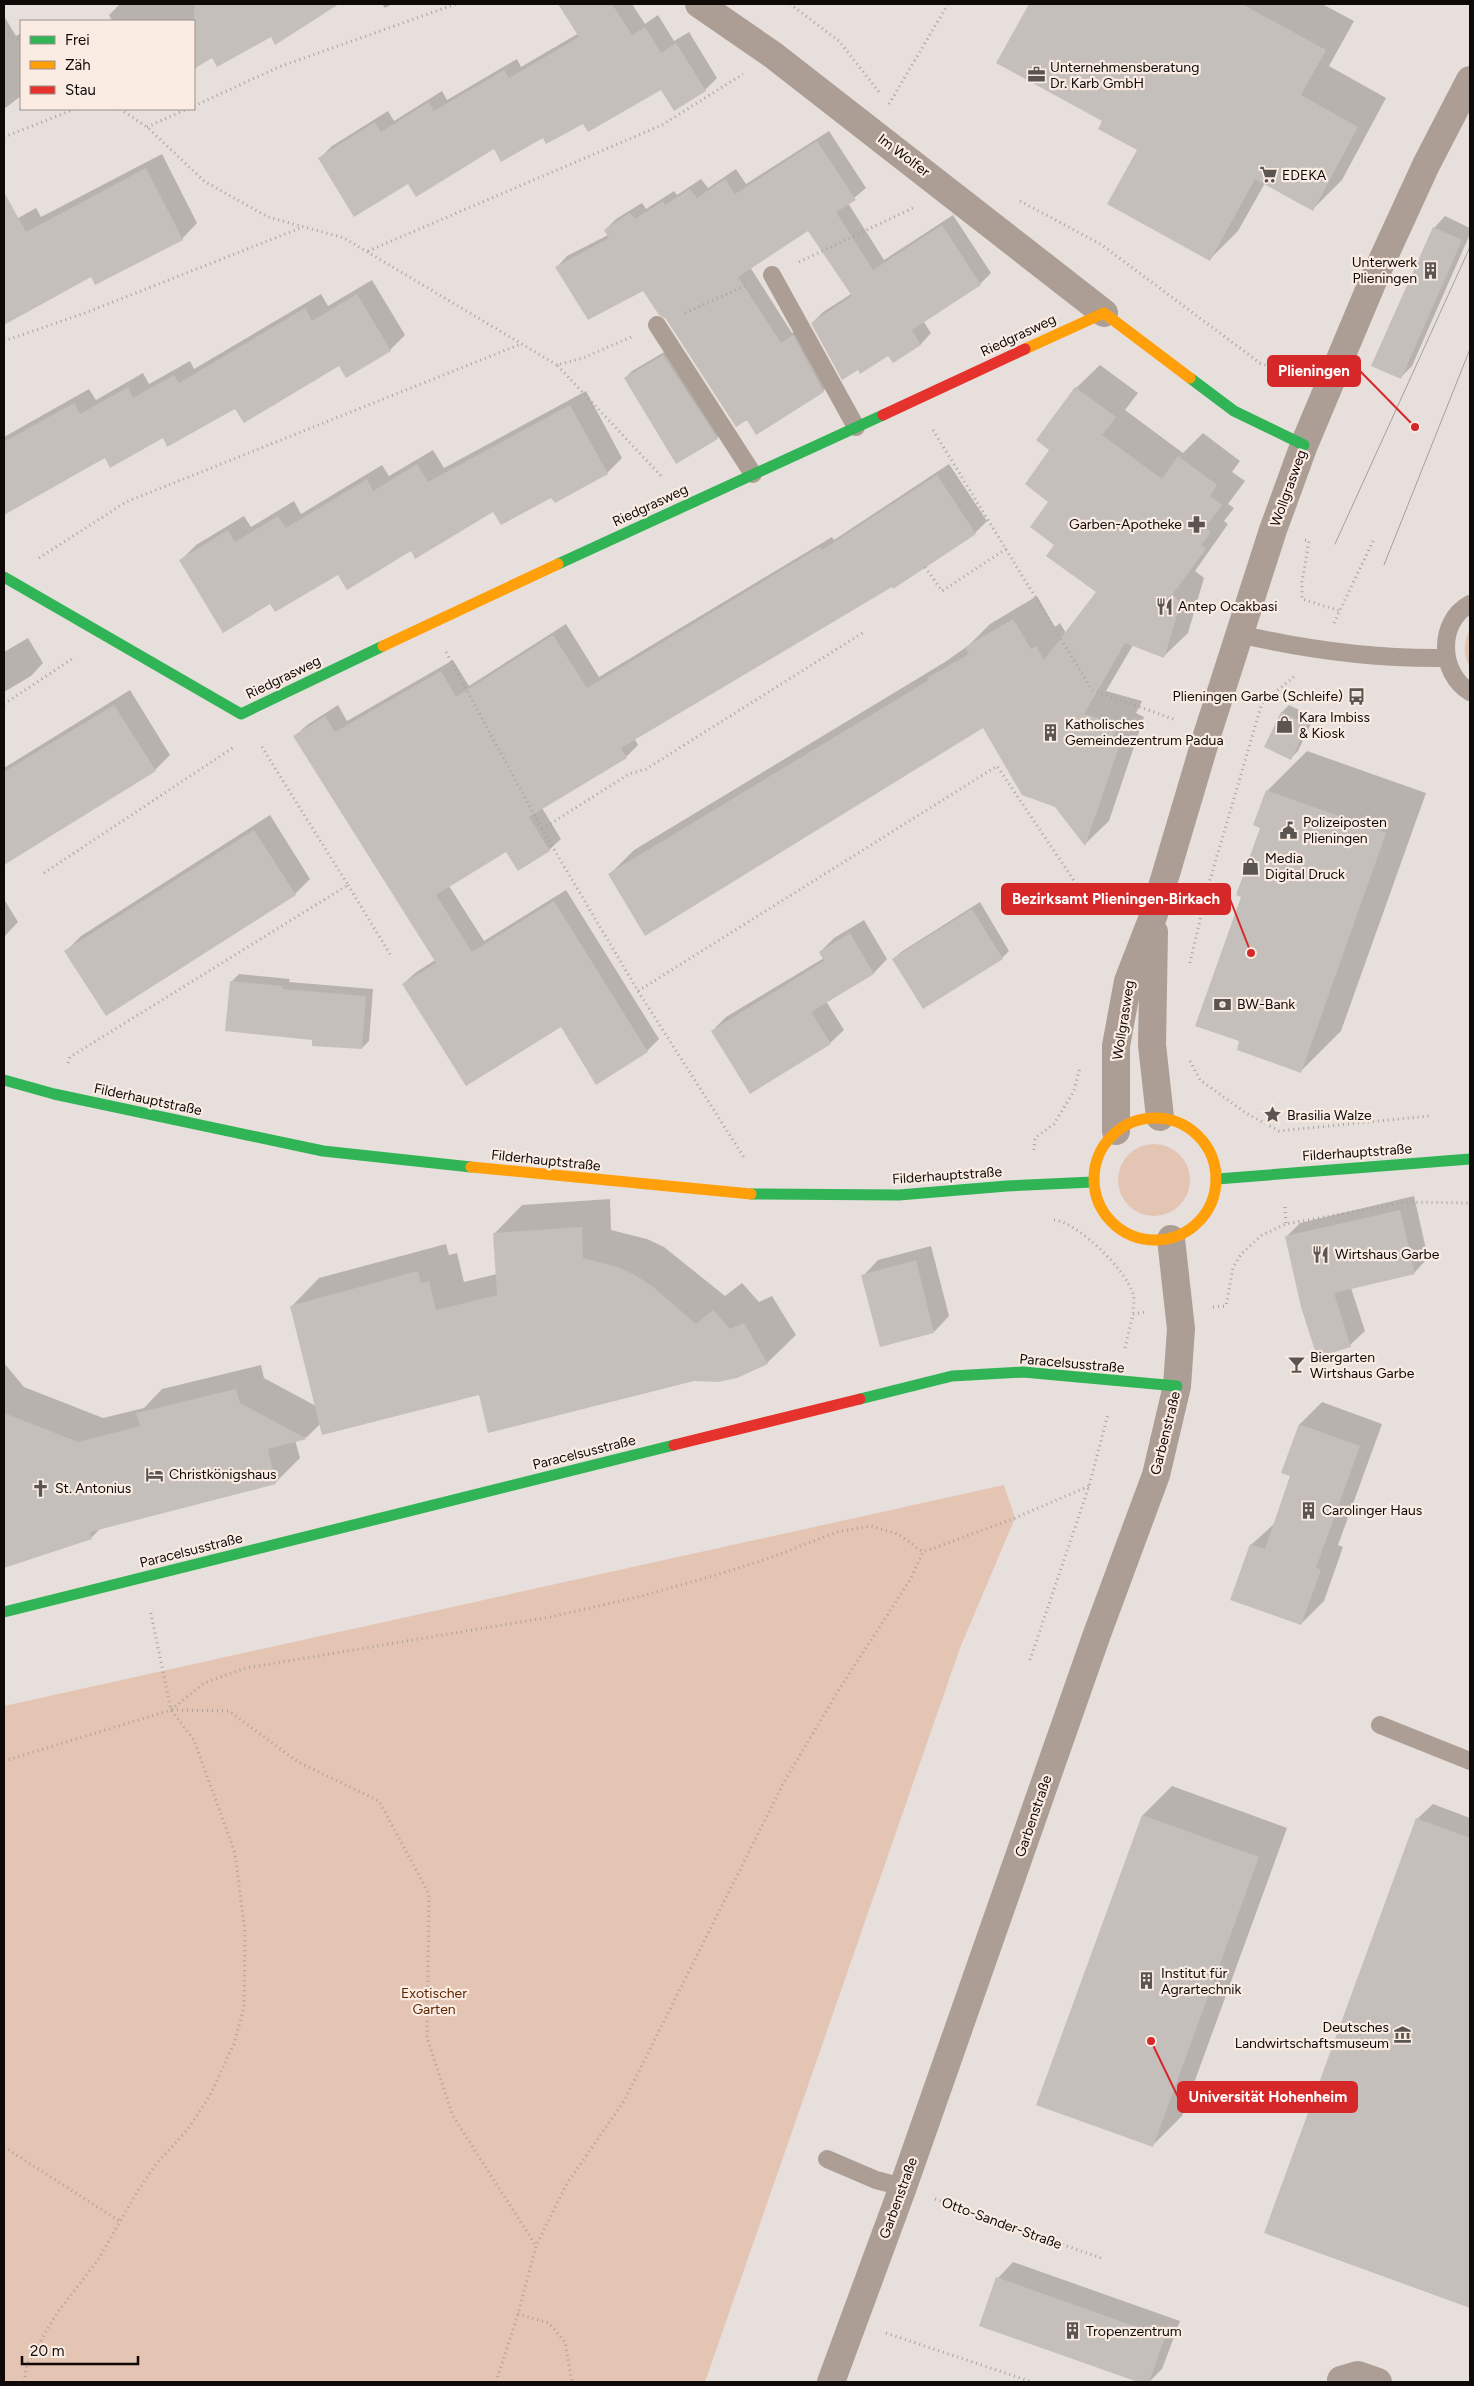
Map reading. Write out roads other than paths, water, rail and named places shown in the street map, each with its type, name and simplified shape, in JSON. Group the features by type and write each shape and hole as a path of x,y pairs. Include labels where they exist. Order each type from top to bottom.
{"street":[{"name":"Im Wolfer","path":"699,4 773,55 949,190 1104,313"},
{"name":"Wollgrasweg","path":"1116,1131 1116,1046 1128,981 1154,914 1208,732 1273,530 1304,444 1382,259 1426,165 1470,80"},
{"name":"Riedgrasweg","path":"5,578 241,714 430,623 1104,313"},
{"path":"1104,313 1234,411 1304,444"},
{"name":"Wollgrasweg","path":"1154,914 1152,1045 1160,1117"},
{"name":"Filderhauptstraße","path":"4,1080 54,1094 323,1151 569,1178 767,1196 899,1195 1008,1186 1093,1182"},
{"path":"1160,1117 1178,1121 1207,1144 1214,1161 1217,1179 1213,1199 1204,1216 1189,1230 1171,1239 1149,1241 1128,1235 1111,1222 1098,1204 1093,1182 1096,1163 1103,1146 1116,1131 1129,1122 1144,1118 1160,1117"},
{"name":"Filderhauptstraße","path":"1217,1179 1470,1159"},
{"name":"Garbenstraße","path":"831,2382 903,2187 1094,1643 1156,1475 1177,1386 1180,1308 1171,1239"},
{"name":"Paracelsusstraße","path":"4,1612 952,1376 1023,1372 1116,1382 1177,1386"},
{"path":"1342,2380 1358,2376 1378,2382"}],"lane":[{"path":"772,275 856,428"},
{"path":"657,325 753,474"},
{"path":"1470,604 1459,613 1447,635 1446,658 1456,679 1470,692"},
{"path":"1239,634 1321,651 1361,656 1446,658"},
{"path":"1380,1726 1470,1761"},
{"path":"827,2159 876,2180 903,2187"}],"tram line":[{"path":"1335,544 1470,247"},
{"path":"1384,565 1470,349"}],"place":[{"name":"Unternehmensberatung Dr. Karb GmbH","path":"1036,75"},
{"name":"EDEKA","path":"1268,175"},
{"name":"Unterwerk Plieningen","path":"1431,270"},
{"name":"Plieningen","path":"1415,427"},
{"name":"Garben-Apotheke","path":"1196,524"},
{"name":"Antep Ocakbasi","path":"1164,606"},
{"name":"Plieningen Garbe (Schleife)","path":"1357,696"},
{"name":"Kara Imbiss & Kiosk","path":"1285,725"},
{"name":"Katholisches Gemeindezentrum Padua","path":"1051,732"},
{"name":"Polizeiposten Plieningen","path":"1289,830"},
{"name":"Media Digital Druck","path":"1251,866"},
{"name":"Bezirksamt Plieningen‐Birkach","path":"1251,953"},
{"name":"BW-Bank","path":"1223,1004"},
{"name":"Brasilia Walze","path":"1273,1115"},
{"name":"Wirtshaus Garbe","path":"1321,1254"},
{"name":"Biergarten Wirtshaus Garbe","path":"1296,1365"},
{"name":"Christkönigshaus","path":"155,1474"},
{"name":"St. Antonius","path":"41,1488"},
{"name":"Carolinger Haus","path":"1308,1510"},
{"name":"Institut für Agrartechnik","path":"1147,1981"},
{"name":"Deutsches Landwirtschaftsmuseum","path":"1403,2035"},
{"name":"Universität Hohenheim","path":"1151,2041"},
{"name":"Tropenzentrum","path":"1072,2331"}],"park label":[{"name":"Exotischer Garten","path":"434,2002"}]}
